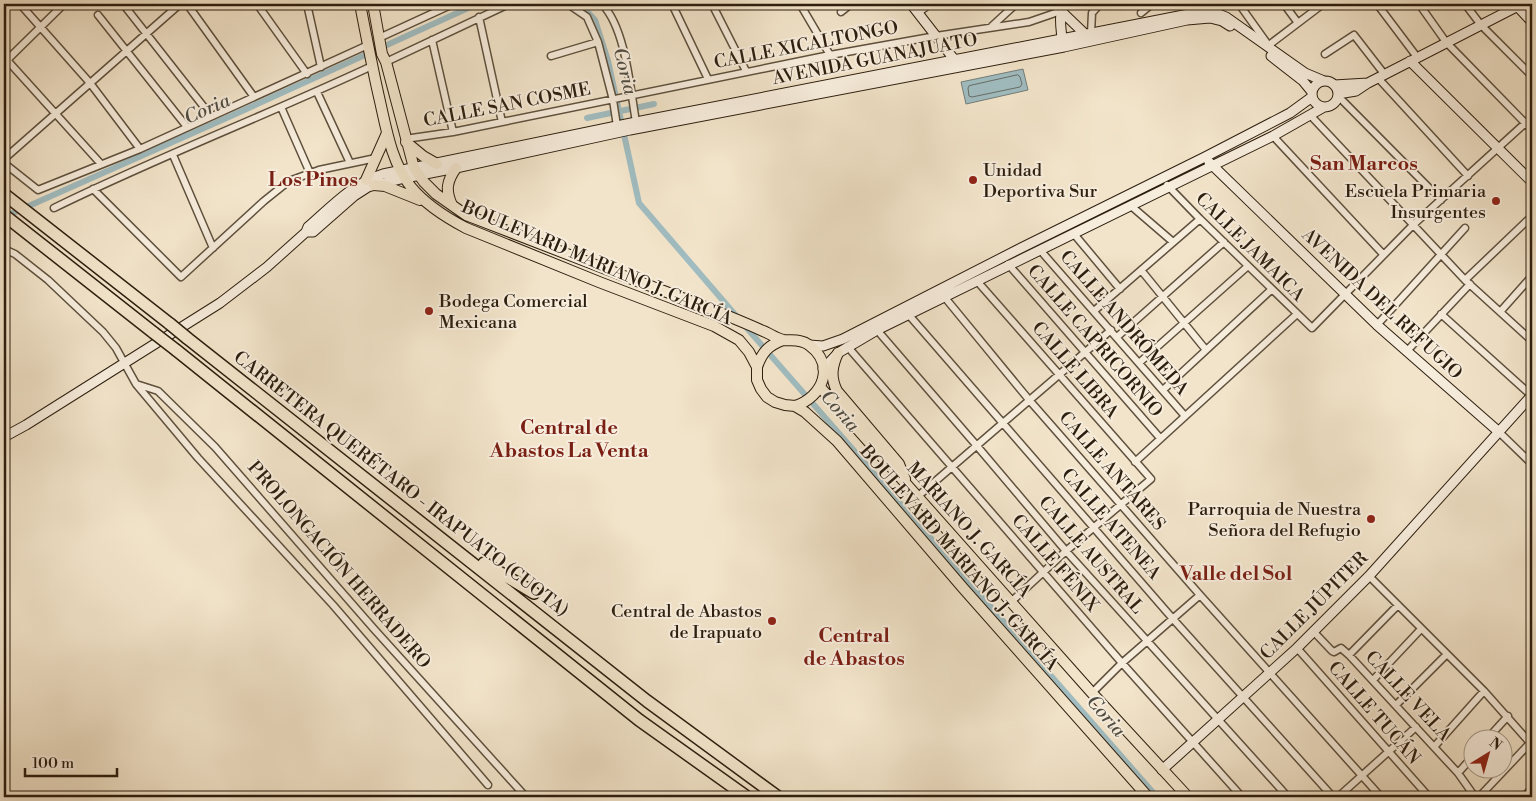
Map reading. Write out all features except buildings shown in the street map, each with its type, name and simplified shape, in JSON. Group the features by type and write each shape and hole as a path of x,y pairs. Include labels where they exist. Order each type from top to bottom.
{"highway":[{"name":"CARRETERA QUERÉTARO - IRAPUATO (CUOTA)","path":"7,197 647,701 778,797"},
{"name":"CARRETERA QUERÉTARO - IRAPUATO (CUOTA)","path":"4,215 639,720 747,797"},
{"path":"430,529 499,574 534,593"}],"main road":[{"name":"BOULEVARD MARIANO J. GARCÍA","path":"360,4 387,133 402,174 426,202 446,217 466,228 714,326 739,340 758,362 757,380 767,397 785,406 799,404 837,441 969,596 1148,797"},
{"name":"BOULEVARD MARIANO J. GARCÍA","path":"373,4 382,50 405,141 416,172 436,194 454,208 484,222 723,313 756,327 778,342"},
{"path":"387,133 376,158 370,183 391,188 426,202"},
{"path":"405,141 423,156 437,164"},
{"path":"454,208 447,190 447,182 456,168"},
{"path":"758,362 766,349 778,342 797,340 809,345 816,352 821,360 823,378 818,391 799,404"},
{"path":"838,352 832,373 833,383 837,391 899,464 908,487"},
{"name":"MARIANO J. GARCÍA","path":"818,391 1012,601 1092,693 1188,797"}],"street":[{"path":"20,4 90,84 140,149"},
{"path":"64,4 5,62 101,164"},
{"path":"123,4 212,116"},
{"path":"4,159 180,4"},
{"path":"187,4 254,97"},
{"path":"257,4 307,74"},
{"path":"307,4 322,67"},
{"path":"382,50 453,4"},
{"path":"382,50 432,40 509,4"},
{"path":"569,4 587,17 598,42 614,101 618,125"},
{"path":"602,4 613,19 618,34 631,97 634,122"},
{"path":"672,4 708,79"},
{"path":"712,4 746,71"},
{"path":"800,4 830,55"},
{"path":"840,12 851,4"},
{"path":"911,4 957,64"},
{"path":"918,13 930,4"},
{"path":"992,27 1016,4"},
{"path":"1088,34 1092,13 1100,4"},
{"path":"1141,13 1152,4"},
{"path":"1239,4 1270,47 1323,4"},
{"path":"1284,4 1298,23"},
{"path":"1377,4 1414,59 1532,182"},
{"path":"1419,4 1446,42 1532,130"},
{"path":"1465,4 1482,25 1532,76"},
{"path":"809,345 823,346 843,339 942,294 977,281 1008,264 1074,234 1273,136 1312,116 1324,107 1333,104 1338,95 1356,91 1518,5 1532,22"},
{"path":"1063,8 1088,34"},
{"path":"1062,39 1060,22 1063,8"},
{"name":"CALLE XICALTONGO","path":"614,101 708,79 830,55 1029,22 1063,8"},
{"name":"AVENIDA GUANAJUATO","path":"416,172 437,164 618,125 957,64 1064,47 1187,20 1209,9"},
{"name":"AVENIDA GUANAJUATO","path":"1209,9 1299,77 1312,94"},
{"name":"AVENIDA GUANAJUATO","path":"957,64 1062,39 1209,9 1226,17 1304,73 1324,81"},
{"path":"98,15 187,127"},
{"path":"479,17 502,122"},
{"path":"1325,54 1354,35 1382,76 1468,176"},
{"path":"432,40 453,132"},
{"path":"552,56 598,42"},
{"path":"4,164 38,190 140,149 322,67 370,55"},
{"path":"54,208 93,189 317,92 370,55"},
{"path":"823,369 838,352 942,294 1139,189 1206,157 1290,113 1312,94 1316,84 1324,81 1334,85 1368,83"},
{"path":"1334,85 1338,95 1441,200"},
{"path":"317,92 350,163"},
{"path":"1312,94 1316,104 1324,107"},
{"name":"CALLE SAN COSME","path":"405,141 614,101"},
{"path":"281,107 310,173"},
{"path":"1312,116 1468,282 1531,338"},
{"path":"1345,294 1413,225 1532,117"},
{"name":"AVENIDA GUANAJUATO","path":"416,172 456,168 618,125"},
{"path":"1273,136 1383,254"},
{"path":"172,155 213,248"},
{"name":"AVENIDA DEL REFUGIO","path":"1206,157 1211,166 1345,294 1532,464"},
{"path":"93,189 181,277 264,201 289,182 310,173 376,158"},
{"path":"4,437 220,303 267,267 306,232 308,227 350,191 370,183 416,172"},
{"name":"CALLE JAMAICA","path":"1163,178 1168,187 1312,328 1345,294"},
{"path":"1139,189 1144,199"},
{"path":"1130,205 1173,242"},
{"path":"1407,351 1468,282 1532,216"},
{"path":"1094,311 1200,219"},
{"path":"1377,324 1465,228"},
{"path":"1074,234 1120,289"},
{"path":"1117,337 1224,242"},
{"path":"4,249 15,254 48,280 103,332 116,348 136,384 198,458 333,605 488,785"},
{"name":"CALLE ANDRÓMEDA","path":"1040,250 1185,416"},
{"name":"CALLE CAPRICORNIO","path":"1008,264 1160,438"},
{"path":"1139,363 1248,266"},
{"path":"1141,270 1206,350"},
{"path":"1500,312 1532,276"},
{"name":"CALLE LIBRA","path":"977,281 1151,479 1122,505"},
{"path":"1163,390 1272,289"},
{"name":"CALLE ANTARES","path":"942,294 1030,401 1200,595 1382,797"},
{"name":"CALLE ATENEA","path":"908,314 1173,619 1333,797"},
{"path":"1135,462 1298,314"},
{"path":"1441,314 1532,396"},
{"name":"CALLE AUSTRAL","path":"877,330 1066,552 1288,797"},
{"path":"917,497 1111,330"},
{"name":"CALLE FÉNIX","path":"848,346 1122,663 1242,797"},
{"name":"PROLONGACIÓN HERRADERO","path":"136,384 158,391 215,447 374,629 526,797"},
{"name":"CALLE JÚPITER","path":"1162,770 1297,648 1368,576 1532,396"},
{"path":"1012,601 1122,505"},
{"path":"1368,576 1484,691 1531,744 1479,797"},
{"path":"1092,693 1122,663 1200,595"},
{"path":"1349,655 1398,605"},
{"path":"1373,680 1421,629"},
{"name":"CALLE VELA","path":"1313,631 1332,651 1334,652 1341,648 1349,655 1458,773 1474,797"},
{"name":"CALLE TUCÁN","path":"1297,648 1429,797"},
{"path":"1396,705 1446,655"},
{"path":"1434,747 1484,691"},
{"path":"1497,728 1508,716"},
{"path":"1338,797 1416,727"},
{"path":"1458,773 1464,766"},
{"path":"1524,797 1532,788"}],"water":[{"path":"1023,69 1028,90 966,104 961,82"}],"waterway":[{"name":"Coria","path":"4,217 477,4"},
{"name":"Coria","path":"580,4 595,20 608,61 639,203 738,318"},
{"name":"Coria","path":"587,118 654,104"},
{"name":"Coria","path":"745,326 1157,797"}],"place":[{"name":"Unidad Deportiva Sur","path":"973,180"},
{"name":"Escuela Primaria Insurgentes","path":"1496,201"},
{"name":"Bodega Comercial Mexicana","path":"429,311"},
{"name":"Parroquia de Nuestra Señora del Refugio","path":"1371,519"},
{"name":"Central de Abastos de Irapuato","path":"772,621"}],"district":[{"name":"San Marcos","path":"1364,164"},
{"name":"Los Pinos","path":"313,180"},
{"name":"Central de Abastos La Venta","path":"569,440"},
{"name":"Valle del Sol","path":"1236,574"},
{"name":"Central de Abastos","path":"854,648"}]}
